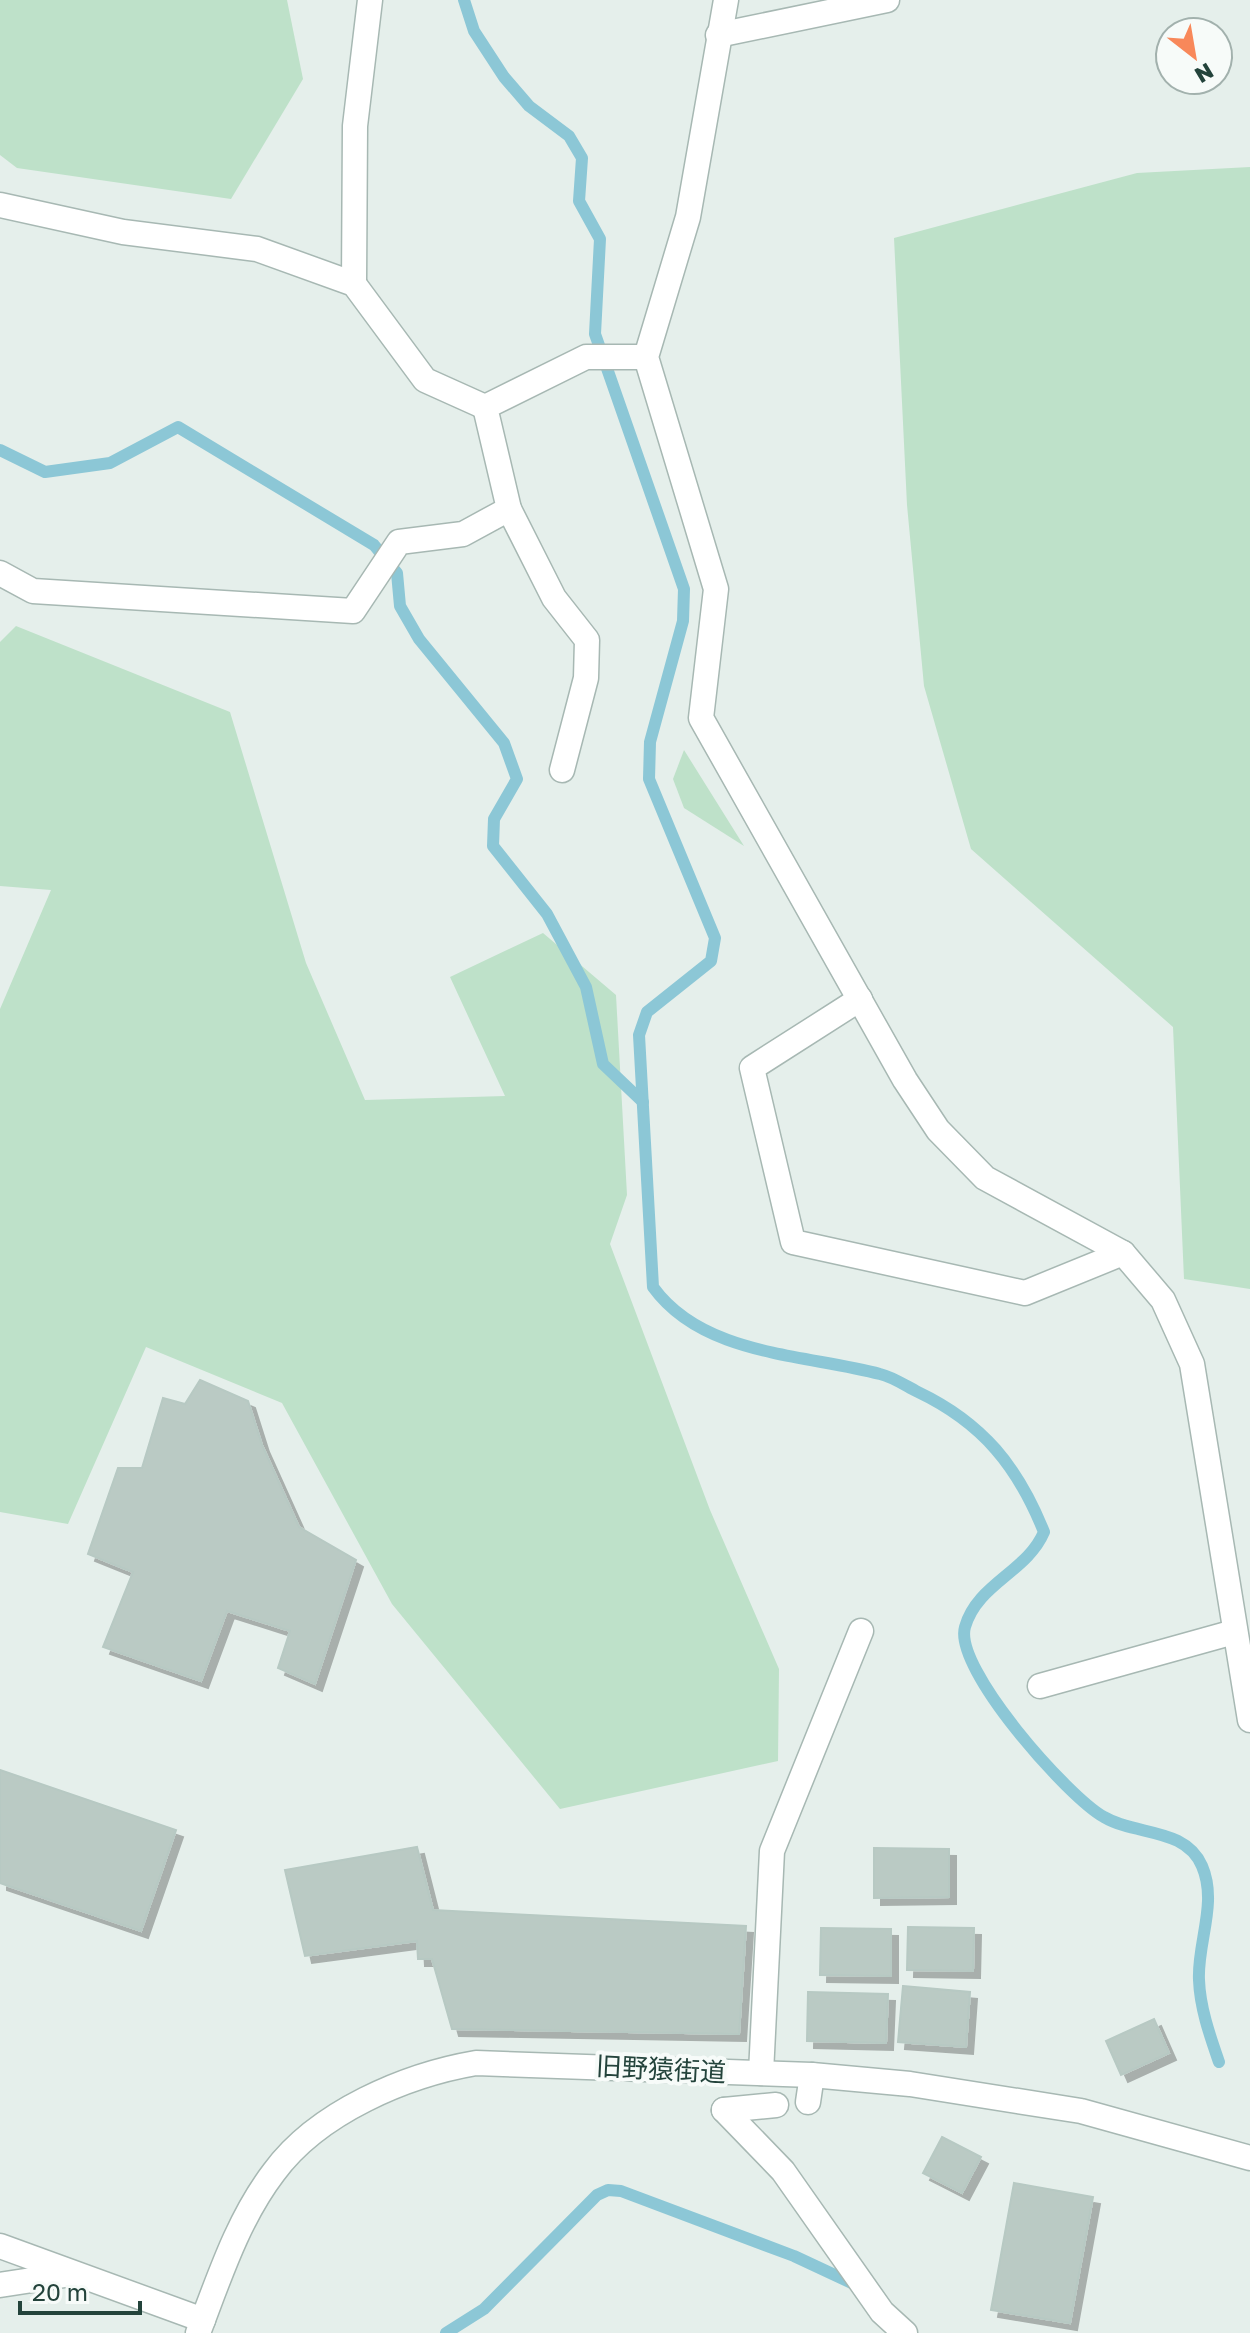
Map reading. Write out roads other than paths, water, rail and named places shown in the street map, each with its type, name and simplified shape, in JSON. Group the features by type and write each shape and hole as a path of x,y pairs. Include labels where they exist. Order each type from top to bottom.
{"street":[{"path":"354,284 355,126 370,0"},
{"path":"726,0 688,217 639,357 716,589 701,718 938,1130 985,1178 1123,1253 1163,1300 1192,1364 1250,1720"},
{"path":"718,35 887,0"},
{"path":"0,205 123,232 257,249 354,284 425,380 485,407"},
{"path":"485,407 586,357 639,357"},
{"path":"485,407 509,509 554,598 587,640 586,678 562,770"},
{"path":"0,573 33,591 353,611 399,542 463,534 509,509"},
{"path":"860,999 752,1068 793,1242 1025,1293 1123,1253"},
{"path":"761,2073 772,1851 861,1631"},
{"path":"1040,1686 1234,1632"},
{"name":"旧野猿街道","path":"200,2327 222,2269 257,2198 275,2170 299,2145 341,2115 409,2079 476,2063 812,2075 910,2084 1081,2111 1250,2158"},
{"path":"808,2102 812,2075"},
{"path":"776,2105 724,2110 783,2171 882,2312 905,2333"},
{"path":"0,2246 200,2327"},
{"path":"0,2285 73,2274"}],"waterway":[{"path":"464,0 474,31 504,77 529,106 569,136 582,158 579,201 600,239 595,334 684,589 683,621 650,742 649,779 715,938 711,961 647,1012 639,1035 653,1287 674,1310 699,1327 727,1340 895,1379 961,1418 980,1433 1010,1467 1044,1532 1026,1558 991,1589 971,1612 965,1627 966,1646 994,1700 1065,1785 1104,1817 1172,1838 1184,1845 1202,1866 1208,1909 1199,1966 1200,1990 1219,2062"},
{"path":"0,450 45,472 110,463 178,427 374,545 397,573 400,606 419,639 504,743 517,779 494,819 493,846 547,914 586,987 603,1064 643,1102"},
{"path":"446,2333 484,2309 597,2195 608,2190 621,2191 794,2256 856,2285"}]}
